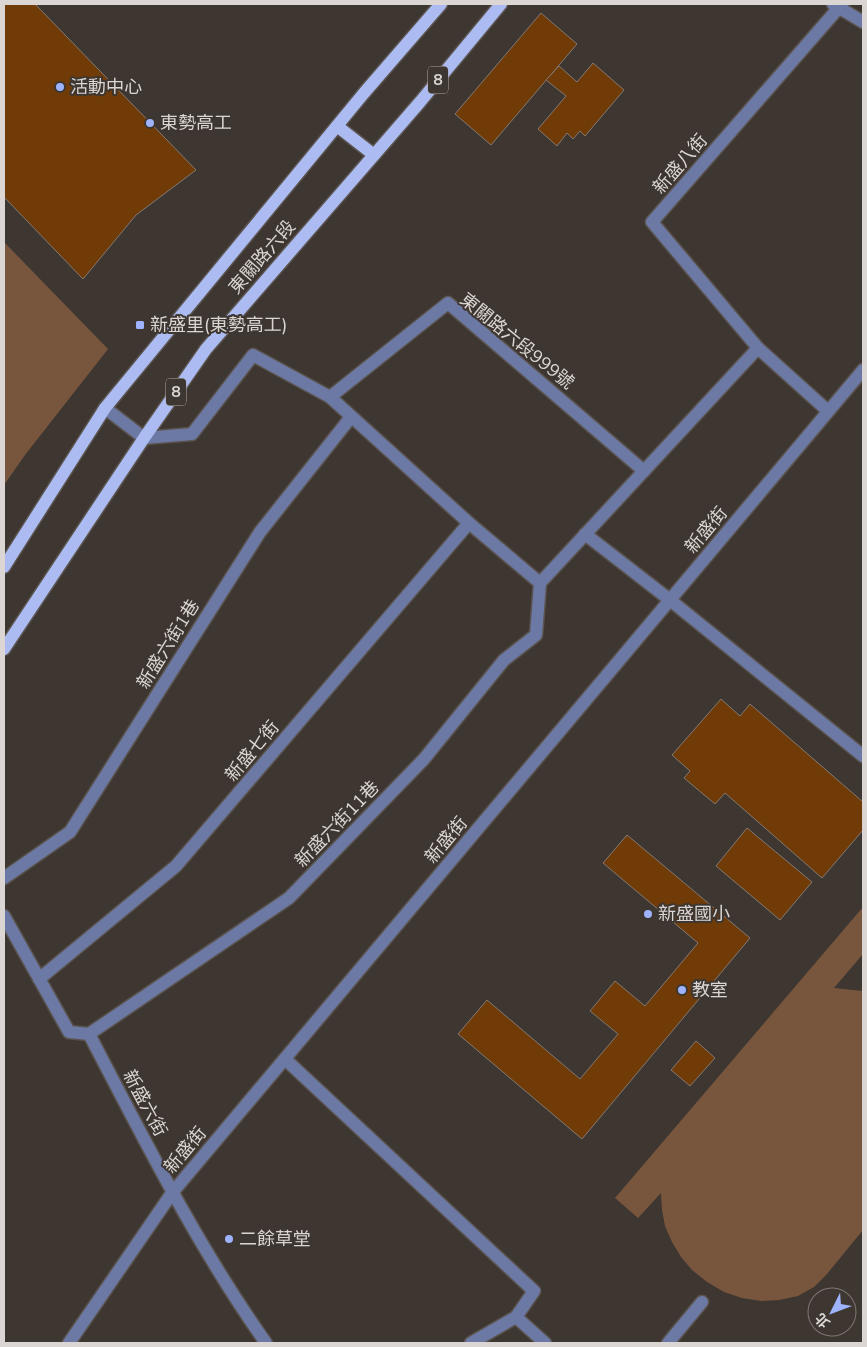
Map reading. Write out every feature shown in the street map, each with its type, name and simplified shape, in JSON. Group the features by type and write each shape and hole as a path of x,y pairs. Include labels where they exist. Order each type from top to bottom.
{"main road":[{"name":"東關路六段","path":"4,567 105,408 381,72 441,4"},
{"name":"東關路六段","path":"4,649 144,438 206,350 420,102 501,4"},
{"path":"337,126 374,155"}],"street":[{"path":"838,5 863,22"},
{"name":"新盛八街","path":"758,348 652,222 838,5"},
{"name":"東關路六段999號","path":"330,397 448,303 644,471"},
{"path":"105,408 144,438 192,434 253,355 330,397 469,523 540,583 758,348 828,411"},
{"name":"新盛街","path":"69,1343 172,1193 863,370"},
{"name":"新盛六街1巷","path":"4,878 70,832 260,532 351,417"},
{"name":"新盛七街","path":"39,979 176,866 469,523"},
{"path":"585,534 863,756"},
{"name":"新盛六街11巷","path":"89,1034 289,898 424,760 504,660 536,635 540,583"},
{"path":"4,916 69,1032 89,1034"},
{"name":"新盛六街","path":"89,1034 172,1193 240,1307 266,1343"},
{"path":"285,1059 534,1291 516,1317 470,1343"},
{"path":"668,1343 702,1302"},
{"path":"516,1317 545,1343"}],"shaded area":[{"path":"4,242 108,349 25,455 4,485"},
{"path":"863,907 863,954 834,988 863,991 863,1230 827,1274 814,1287 807,1287 807,1291 798,1296 779,1300 761,1301 742,1298 724,1292 692,1270 681,1257 665,1226 661,1193 638,1218 615,1198"}],"building":[{"name":"活動中心","path":"4,4 35,4 196,170 136,215 83,279 4,197"},
{"path":"541,13 577,44 491,145 455,114"},
{"path":"593,63 624,90 585,136 580,131 573,139 567,133 557,146 538,129 566,96 546,80 559,66 577,82"},
{"path":"721,699 740,716 750,704 863,802 863,830 822,878 725,793 715,804 684,778 690,771 672,755"},
{"path":"747,828 812,882 780,920 716,866"},
{"name":"教室","path":"627,835 750,938 582,1139 458,1034 487,1000 580,1079 618,1034 590,1011 615,981 645,1006 698,943 603,863"},
{"path":"696,1041 715,1058 690,1086 671,1070"}],"place":[{"name":"活動中心","path":"60,87"},
{"name":"東勢高工","path":"150,123"},
{"name":"新盛里(東勢高工)","path":"140,325"},
{"name":"新盛國小","path":"648,914"},
{"name":"教室","path":"682,990"},
{"name":"二餘草堂","path":"229,1239"}]}
